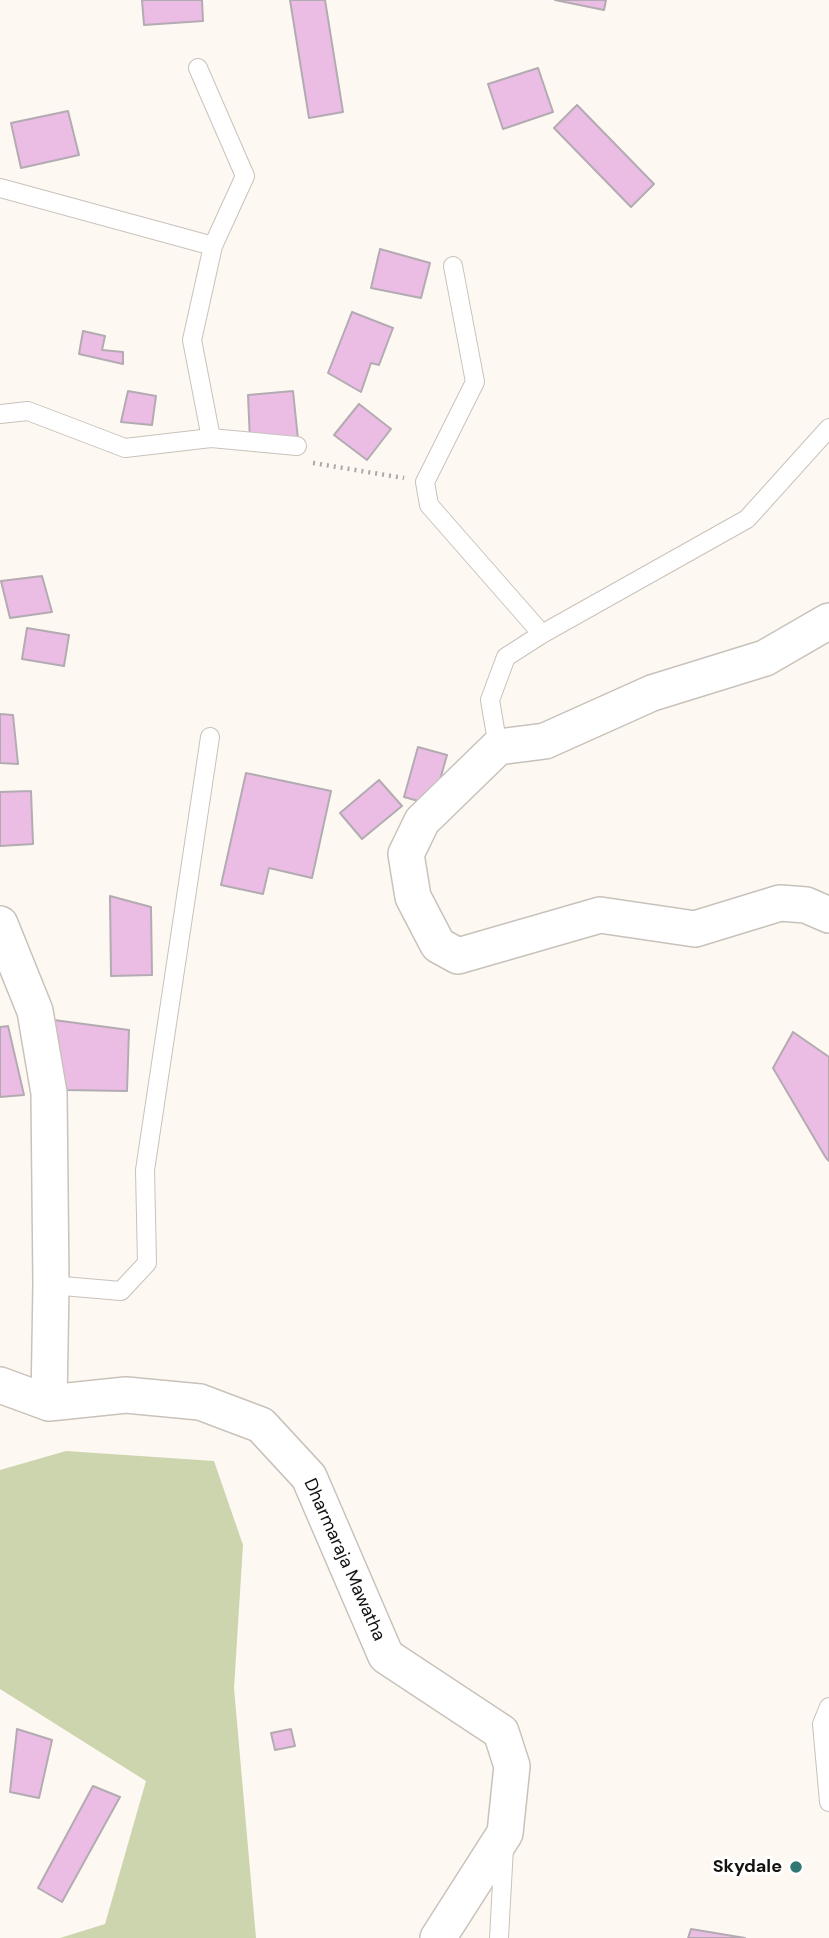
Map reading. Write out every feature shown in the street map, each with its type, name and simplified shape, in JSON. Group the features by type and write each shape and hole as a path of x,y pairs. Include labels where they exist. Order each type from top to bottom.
{"street":[{"path":"829,621 765,658 652,694 545,741 498,747 422,821 406,853 413,897 438,945 458,956 600,915 695,929 780,903 806,905 829,915"},
{"path":"0,924 35,1011 49,1093 49,1404"},
{"name":"Dharmaraja Mawatha","path":"0,1385 49,1404 126,1395 200,1402 261,1425 309,1477 386,1656 501,1732 512,1766 505,1833"},
{"path":"438,1938 505,1833"}],"lane":[{"path":"198,68 245,176 213,246 192,340 211,438"},
{"path":"0,188 213,246"},
{"path":"453,266 475,382 425,482 429,505 542,634"},
{"path":"0,414 28,411 125,448 211,438 299,454"},
{"path":"498,747 490,700 506,657 747,519 829,428"},
{"path":"51,1285 121,1291 147,1263 145,1170 210,737"},
{"path":"829,1707 822,1724 829,1802"},
{"path":"499,1938 505,1833"}],"path":[{"path":"299,454 425,482"}],"green space":[{"path":"66,1451 214,1461 243,1545 234,1688 256,1938 60,1938 105,1924 146,1781 0,1689 0,1470"}],"building":[{"path":"142,0 202,0 203,21 144,25"},
{"path":"290,0 325,0 343,112 309,118"},
{"path":"555,0 606,0 604,10"},
{"path":"538,68 553,112 503,129 488,84"},
{"path":"577,105 654,184 631,207 554,128"},
{"path":"68,111 79,155 21,168 11,123"},
{"path":"380,249 430,263 421,298 371,288"},
{"path":"352,312 393,328 379,365 371,363 361,392 328,373"},
{"path":"83,331 105,336 102,350 123,352 123,364 79,354"},
{"path":"128,391 156,396 152,425 121,422"},
{"path":"293,391 298,439 250,441 248,395"},
{"path":"359,404 391,429 367,460 334,435"},
{"path":"42,576 52,612 10,618 1,581"},
{"path":"27,628 69,635 64,666 22,659"},
{"path":"0,714 13,715 18,764 0,763"},
{"path":"418,747 447,755 433,805 404,797"},
{"path":"246,773 331,791 312,878 269,868 263,894 221,885"},
{"path":"379,780 402,806 362,839 340,813"},
{"path":"31,791 33,844 0,846 0,792"},
{"path":"110,896 151,907 152,975 111,976"},
{"path":"54,1020 129,1030 127,1091 65,1090"},
{"path":"8,1026 24,1095 0,1097 0,1027"},
{"path":"793,1032 829,1057 829,1161 773,1068"},
{"path":"17,1729 52,1740 39,1798 10,1792"},
{"path":"291,1729 295,1746 275,1750 271,1733"},
{"path":"93,1786 120,1797 62,1902 38,1888"},
{"path":"691,1929 745,1938 688,1938"}],"place":[{"name":"Skydale","path":"796,1867"}]}
